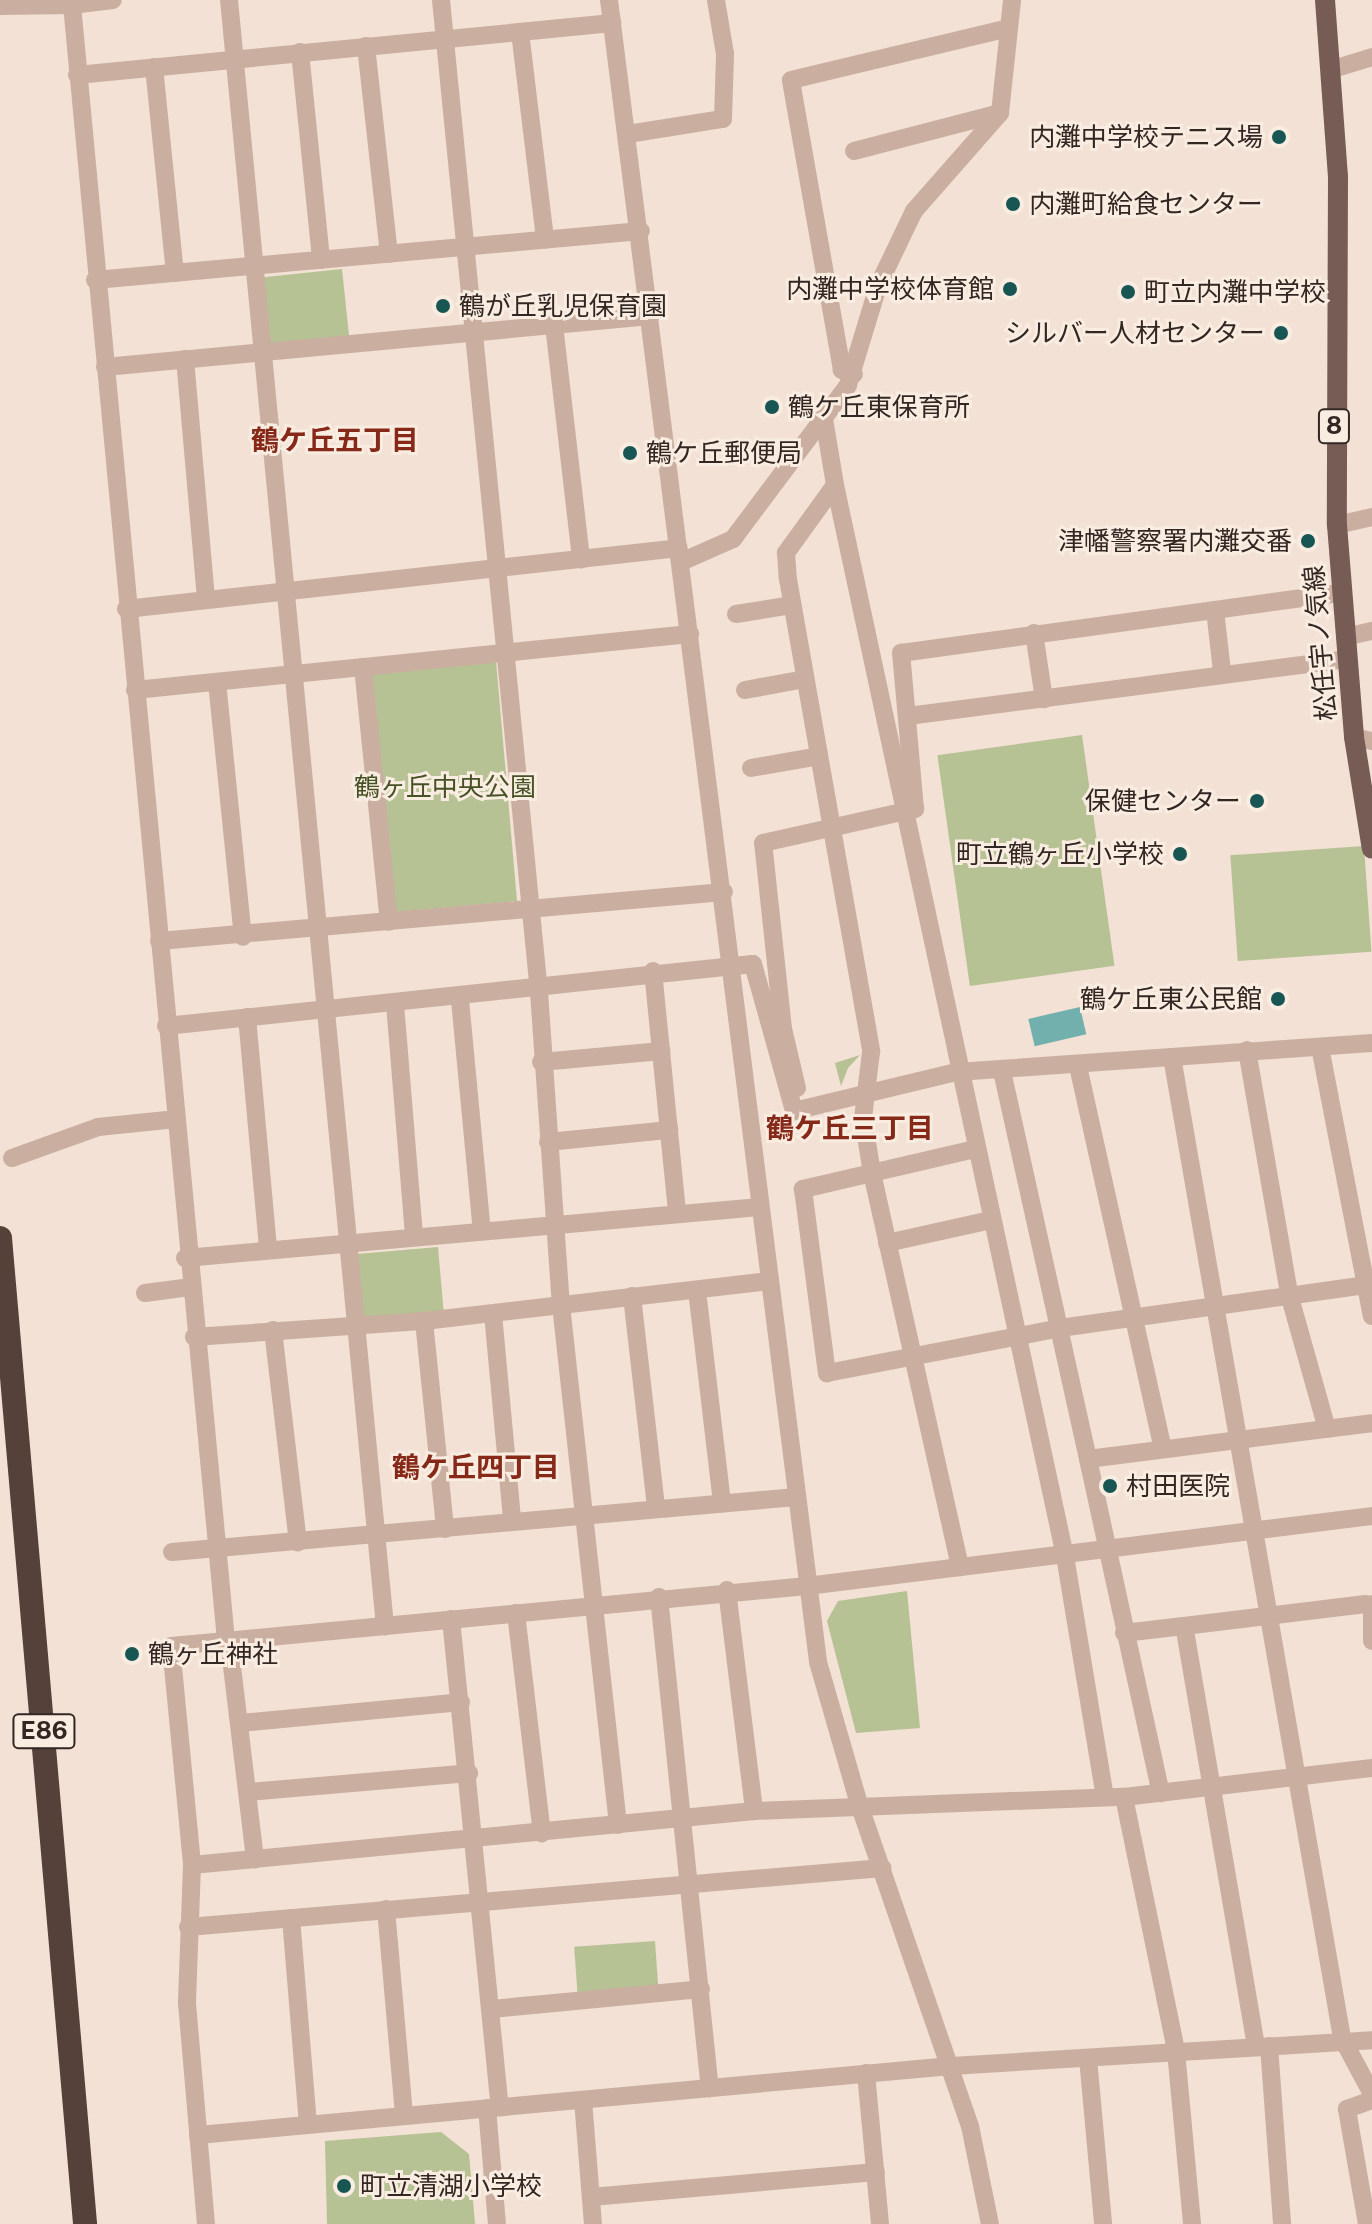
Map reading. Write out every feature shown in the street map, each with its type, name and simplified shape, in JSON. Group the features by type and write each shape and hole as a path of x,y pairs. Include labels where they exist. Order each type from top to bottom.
{"highway":[{"name":"E86","path":"0,1238 85,2224"}],"main road":[{"name":"松任宇ノ気線","path":"1325,0 1338,176 1337,525 1345,637 1363,739 1372,849"}],"street":[{"path":"0,6 72,5 113,0"},
{"path":"229,0 297,674 346,1243 385,1627"},
{"path":"441,0 475,332 501,653 527,910 539,992 541,1062 561,1305 618,1825"},
{"path":"609,0 641,231 818,1662 859,1804 951,2066 990,2224"},
{"path":"628,134 723,119 725,54 716,0"},
{"path":"126,609 581,559 680,555 733,539 824,419 854,374 878,286 914,211 1000,113 1012,0"},
{"path":"72,5 126,609 177,1119 185,1258 227,1641 249,1792 255,1859"},
{"path":"77,75 612,23"},
{"path":"854,374 842,370 791,80 1009,28"},
{"path":"520,32 545,239"},
{"path":"366,46 389,254"},
{"path":"300,52 321,260"},
{"path":"1330,70 1372,57"},
{"path":"154,67 175,273"},
{"path":"854,151 1000,113"},
{"path":"95,280 641,231"},
{"path":"105,367 651,316"},
{"path":"554,325 581,559"},
{"path":"185,359 206,600"},
{"path":"824,419 901,813 1065,1556 1105,1797"},
{"path":"835,485 786,553 792,605 871,1052 865,1089 872,1173 960,1567"},
{"path":"1337,525 1372,517"},
{"path":"802,1109 783,1029 763,843 915,809 901,653 1341,593"},
{"path":"736,614 792,605"},
{"path":"1215,610 1222,671"},
{"path":"1345,637 1372,631"},
{"path":"1034,633 1044,699"},
{"path":"135,690 690,634"},
{"path":"908,716 1044,699 1222,671 1348,659"},
{"path":"363,667 389,922"},
{"path":"745,690 805,679"},
{"path":"217,682 243,937"},
{"path":"751,768 819,756"},
{"path":"159,941 243,937 319,927 724,892"},
{"path":"166,1026 326,1009 539,992 653,971 730,962 753,964 771,1046 794,1111 865,1089 957,1072 1078,1066 1247,1050 1372,1043"},
{"path":"653,971 677,1212"},
{"path":"460,1000 482,1231"},
{"path":"395,1004 414,1236"},
{"path":"247,1017 268,1250"},
{"path":"1320,1047 1372,1316"},
{"path":"1247,1050 1289,1294 1327,1429"},
{"path":"541,1062 661,1051"},
{"path":"1172,1057 1342,2038 1372,2097 1347,2109 1367,2224"},
{"path":"1078,1066 1163,1449"},
{"path":"1002,1071 1161,1793"},
{"path":"12,1158 98,1127 177,1119"},
{"path":"548,1142 669,1130"},
{"path":"975,1149 803,1189 827,1373 1060,1328 1366,1284"},
{"path":"185,1258 760,1207"},
{"path":"887,1243 991,1220"},
{"path":"194,1337 424,1321 770,1281"},
{"path":"145,1293 190,1287"},
{"path":"697,1290 722,1504"},
{"path":"632,1296 656,1507"},
{"path":"493,1314 512,1519"},
{"path":"424,1321 445,1529"},
{"path":"273,1330 298,1543"},
{"path":"1088,1459 1372,1423"},
{"path":"172,1552 376,1537 512,1519 797,1497"},
{"path":"206,2224 198,2135 188,1927 192,1865 171,1646 385,1627 727,1590 807,1586 1372,1516"},
{"path":"727,1590 754,1811"},
{"path":"659,1597 685,1819 710,2088"},
{"path":"1124,1633 1369,1604 1372,1641"},
{"path":"516,1613 542,1833"},
{"path":"451,1619 491,2009 497,2224"},
{"path":"1184,1626 1262,2046 1282,2224"},
{"path":"240,1723 461,1702"},
{"path":"192,1865 754,1811 859,1804 1124,1797 1372,1768"},
{"path":"249,1792 469,1773"},
{"path":"1124,1797 1176,2051 1192,2224"},
{"path":"188,1927 882,1868"},
{"path":"386,1909 404,2115"},
{"path":"291,1918 308,2124"},
{"path":"491,2009 701,1989"},
{"path":"198,2135 951,2066 1342,2038 1372,2040"},
{"path":"1088,2058 1103,2224"},
{"path":"866,2073 880,2224"},
{"path":"583,2100 593,2224"},
{"path":"591,2197 876,2172"}],"green space":[{"path":"342,269 349,339 271,347 263,277"},
{"name":"鶴ヶ丘中央公園","path":"496,661 517,901 392,912 371,672"},
{"path":"1082,735 1114,966 970,986 937,755"},
{"path":"1364,846 1371,952 1238,961 1230,855"},
{"path":"860,1055 848,1068 841,1086 835,1063"},
{"path":"438,1247 444,1312 363,1319 357,1254"},
{"path":"907,1591 920,1728 856,1733 827,1621 838,1601"},
{"path":"655,1941 658,1987 577,1993 574,1947"},
{"path":"441,2132 469,2154 475,2224 327,2224 325,2141"}],"water":[{"path":"1080,1007 1086,1034 1035,1046 1028,1019"}],"place":[{"name":"内灘中学校テニス場","path":"1279,137"},
{"name":"内灘町給食センター","path":"1013,204"},
{"name":"内灘中学校体育館","path":"1010,289"},
{"name":"町立内灘中学校","path":"1128,292"},
{"name":"鶴が丘乳児保育園","path":"443,306"},
{"name":"シルバー人材センター","path":"1281,333"},
{"name":"鶴ケ丘東保育所","path":"772,407"},
{"name":"鶴ケ丘郵便局","path":"630,453"},
{"name":"津幡警察署内灘交番","path":"1308,541"},
{"name":"保健センター","path":"1257,801"},
{"name":"町立鶴ヶ丘小学校","path":"1180,854"},
{"name":"鶴ケ丘東公民館","path":"1278,999"},
{"name":"村田医院","path":"1110,1486"},
{"name":"鶴ヶ丘神社","path":"132,1654"},
{"name":"町立清湖小学校","path":"344,2186"}],"district":[{"name":"鶴ケ丘五丁目","path":"335,440"},
{"name":"鶴ケ丘三丁目","path":"850,1128"},
{"name":"鶴ケ丘四丁目","path":"476,1467"}]}
